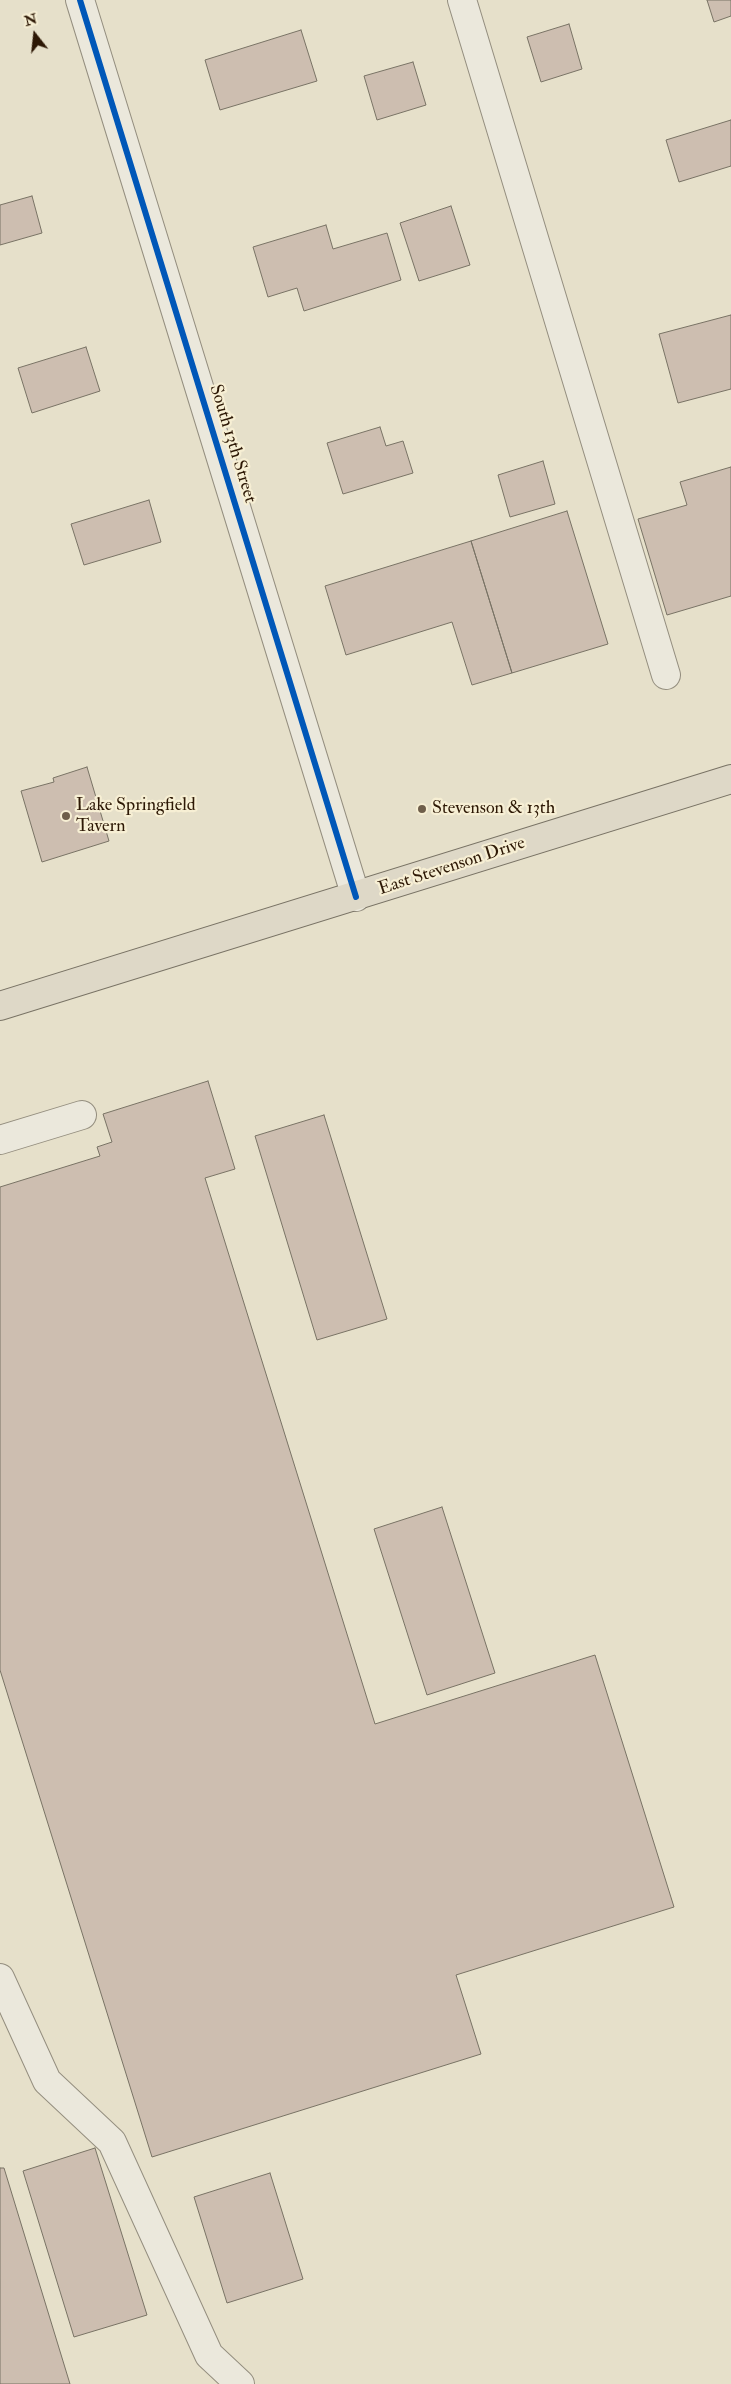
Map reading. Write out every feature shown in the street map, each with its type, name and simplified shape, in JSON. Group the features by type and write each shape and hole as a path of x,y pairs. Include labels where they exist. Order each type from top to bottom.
{"main road":[{"name":"East Stevenson Drive","path":"0,1006 731,779"}],"street":[{"name":"South 13th Street","path":"80,0 356,897"},
{"path":"462,0 666,675"},
{"path":"0,1140 82,1115"},
{"path":"0,1978 47,2081 112,2142 209,2355 240,2384"}],"building":[{"path":"707,0 731,0 731,16 714,22"},
{"path":"569,24 582,69 541,82 527,37"},
{"path":"301,30 317,81 220,110 205,60"},
{"path":"413,62 426,105 377,120 364,76"},
{"path":"731,120 731,166 679,182 666,140"},
{"path":"32,196 42,233 0,245 0,205"},
{"path":"451,206 470,265 419,281 400,223"},
{"path":"326,225 333,249 387,233 401,280 304,311 297,288 268,297 253,247"},
{"path":"731,315 731,389 678,403 659,334"},
{"path":"86,347 100,391 32,413 18,368"},
{"path":"380,427 386,446 403,441 413,473 343,494 327,443"},
{"path":"543,461 555,504 510,517 498,475"},
{"path":"731,467 731,596 667,615 638,519 687,505 680,482"},
{"path":"149,500 161,542 84,565 71,524"},
{"path":"567,511 608,644 512,673 471,541"},
{"path":"471,541 512,673 472,685 452,622 346,655 325,586"},
{"path":"87,767 109,841 42,862 21,791 54,782 53,778"},
{"path":"208,1081 235,1169 205,1178 375,1724 595,1655 674,1907 456,1975 481,2054 152,2157 0,1670 0,1187 100,1156 97,1147 112,1142 103,1114"},
{"path":"324,1115 387,1319 317,1340 255,1136"},
{"path":"442,1507 495,1673 427,1695 374,1529"},
{"path":"95,2148 147,2315 74,2337 23,2171"},
{"path":"0,2168 4,2168 70,2384 0,2384"},
{"path":"270,2173 303,2279 227,2303 194,2197"}],"cycle path":[{"path":"80,0 356,897"}],"place":[{"name":"Stevenson & 13th","path":"422,809"},
{"name":"Lake Springfield Tavern","path":"66,816"}]}
